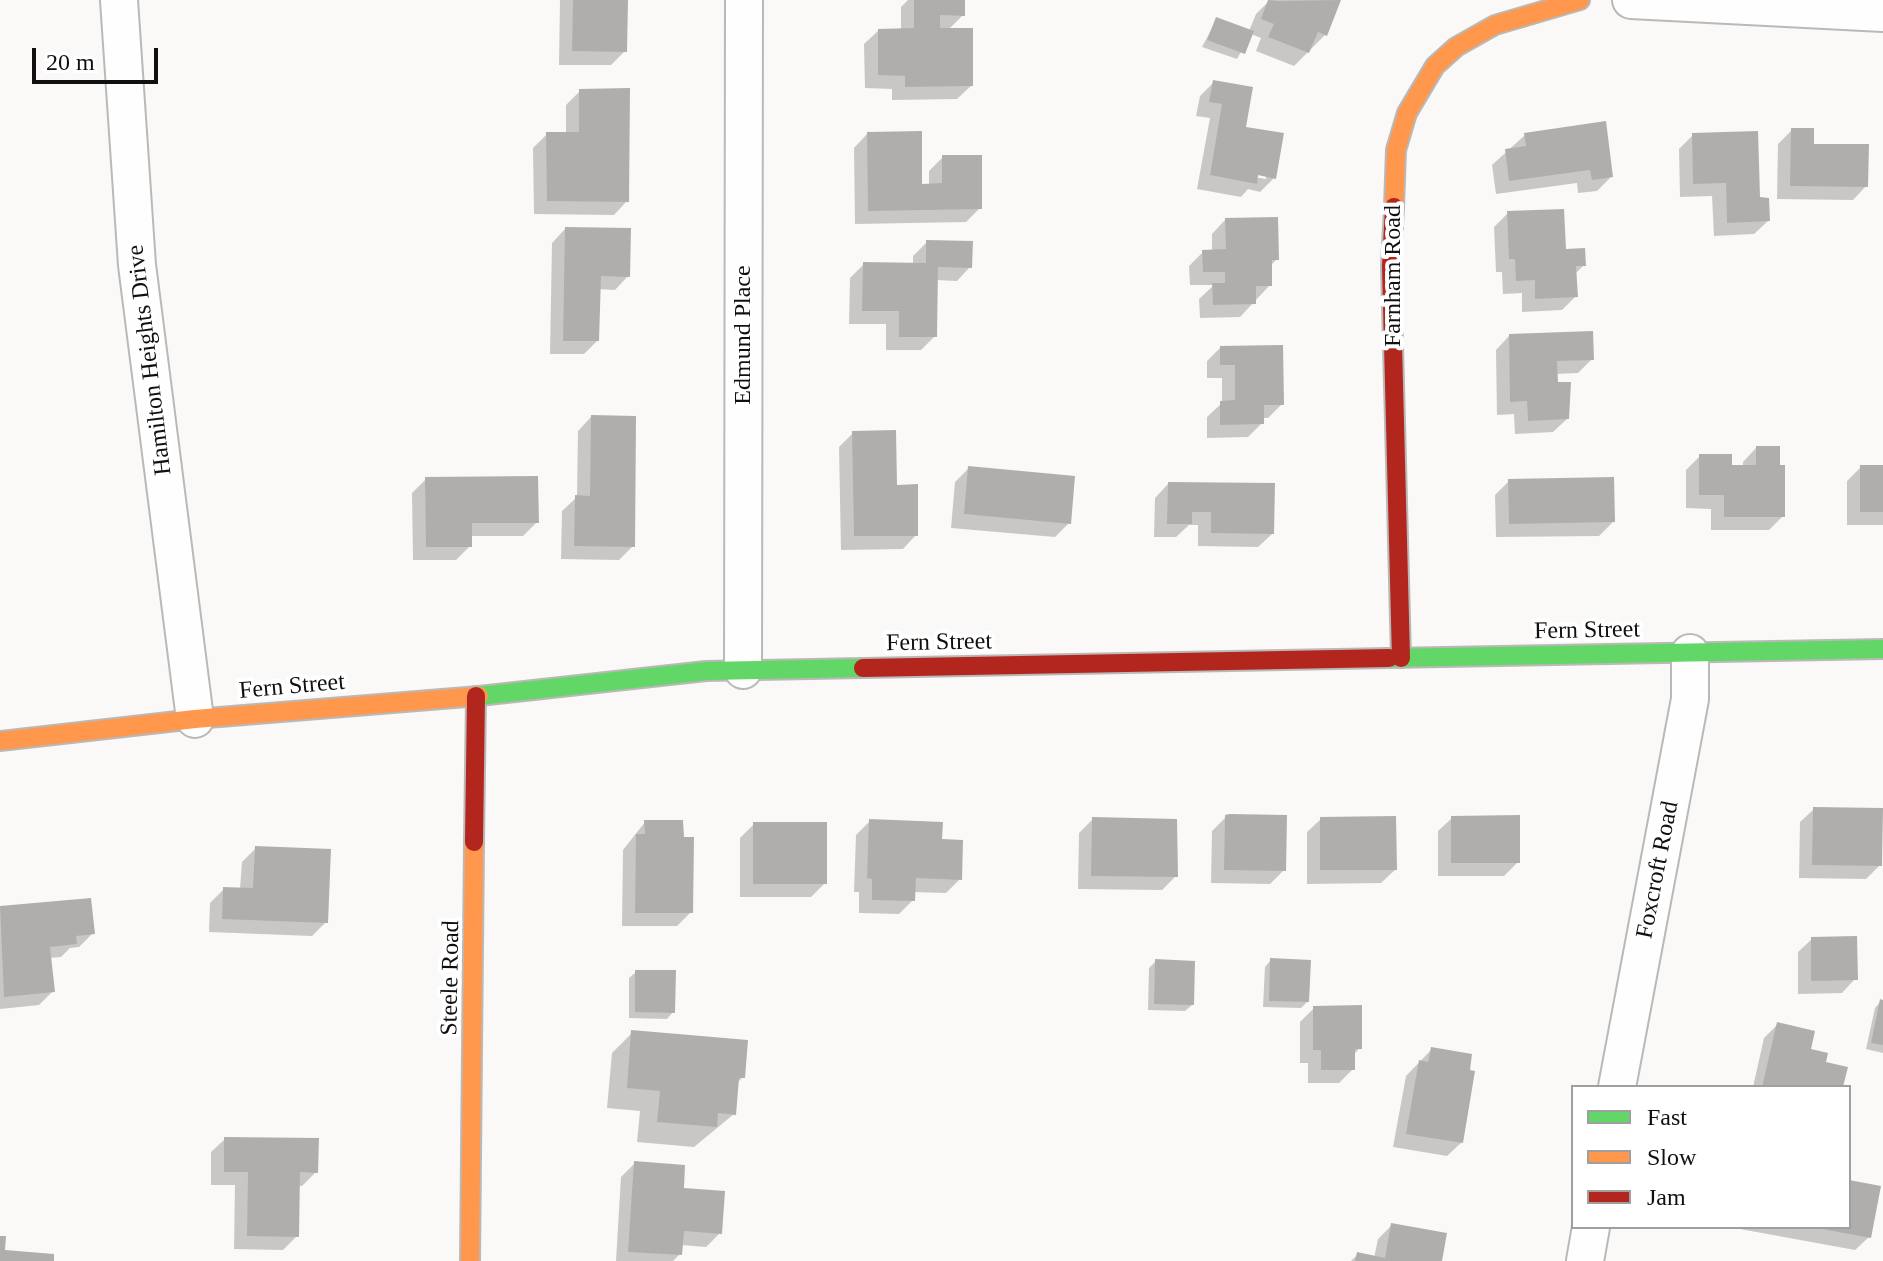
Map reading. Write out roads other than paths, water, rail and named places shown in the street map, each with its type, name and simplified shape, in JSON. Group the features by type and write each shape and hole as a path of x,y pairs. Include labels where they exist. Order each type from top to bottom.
{"street":[{"name":"Hamilton Heights Drive","path":"119,0 137,265 195,719"},
{"name":"Edmund Place","path":"743,670 744,0"},
{"name":"Farnham Road","path":"1401,658 1391,266 1396,150 1407,113 1420,88 1435,66 1456,47 1495,25 1580,0"},
{"path":"1631,0 1883,13"},
{"name":"Fern Street","path":"0,741 195,719 476,696 672,673 1883,649"},
{"name":"Foxcroft Road","path":"1617,1085 1690,699 1690,653"},
{"name":"Steele Road","path":"470,1261 476,696"},
{"path":"1585,1261 1591,1229"}]}
